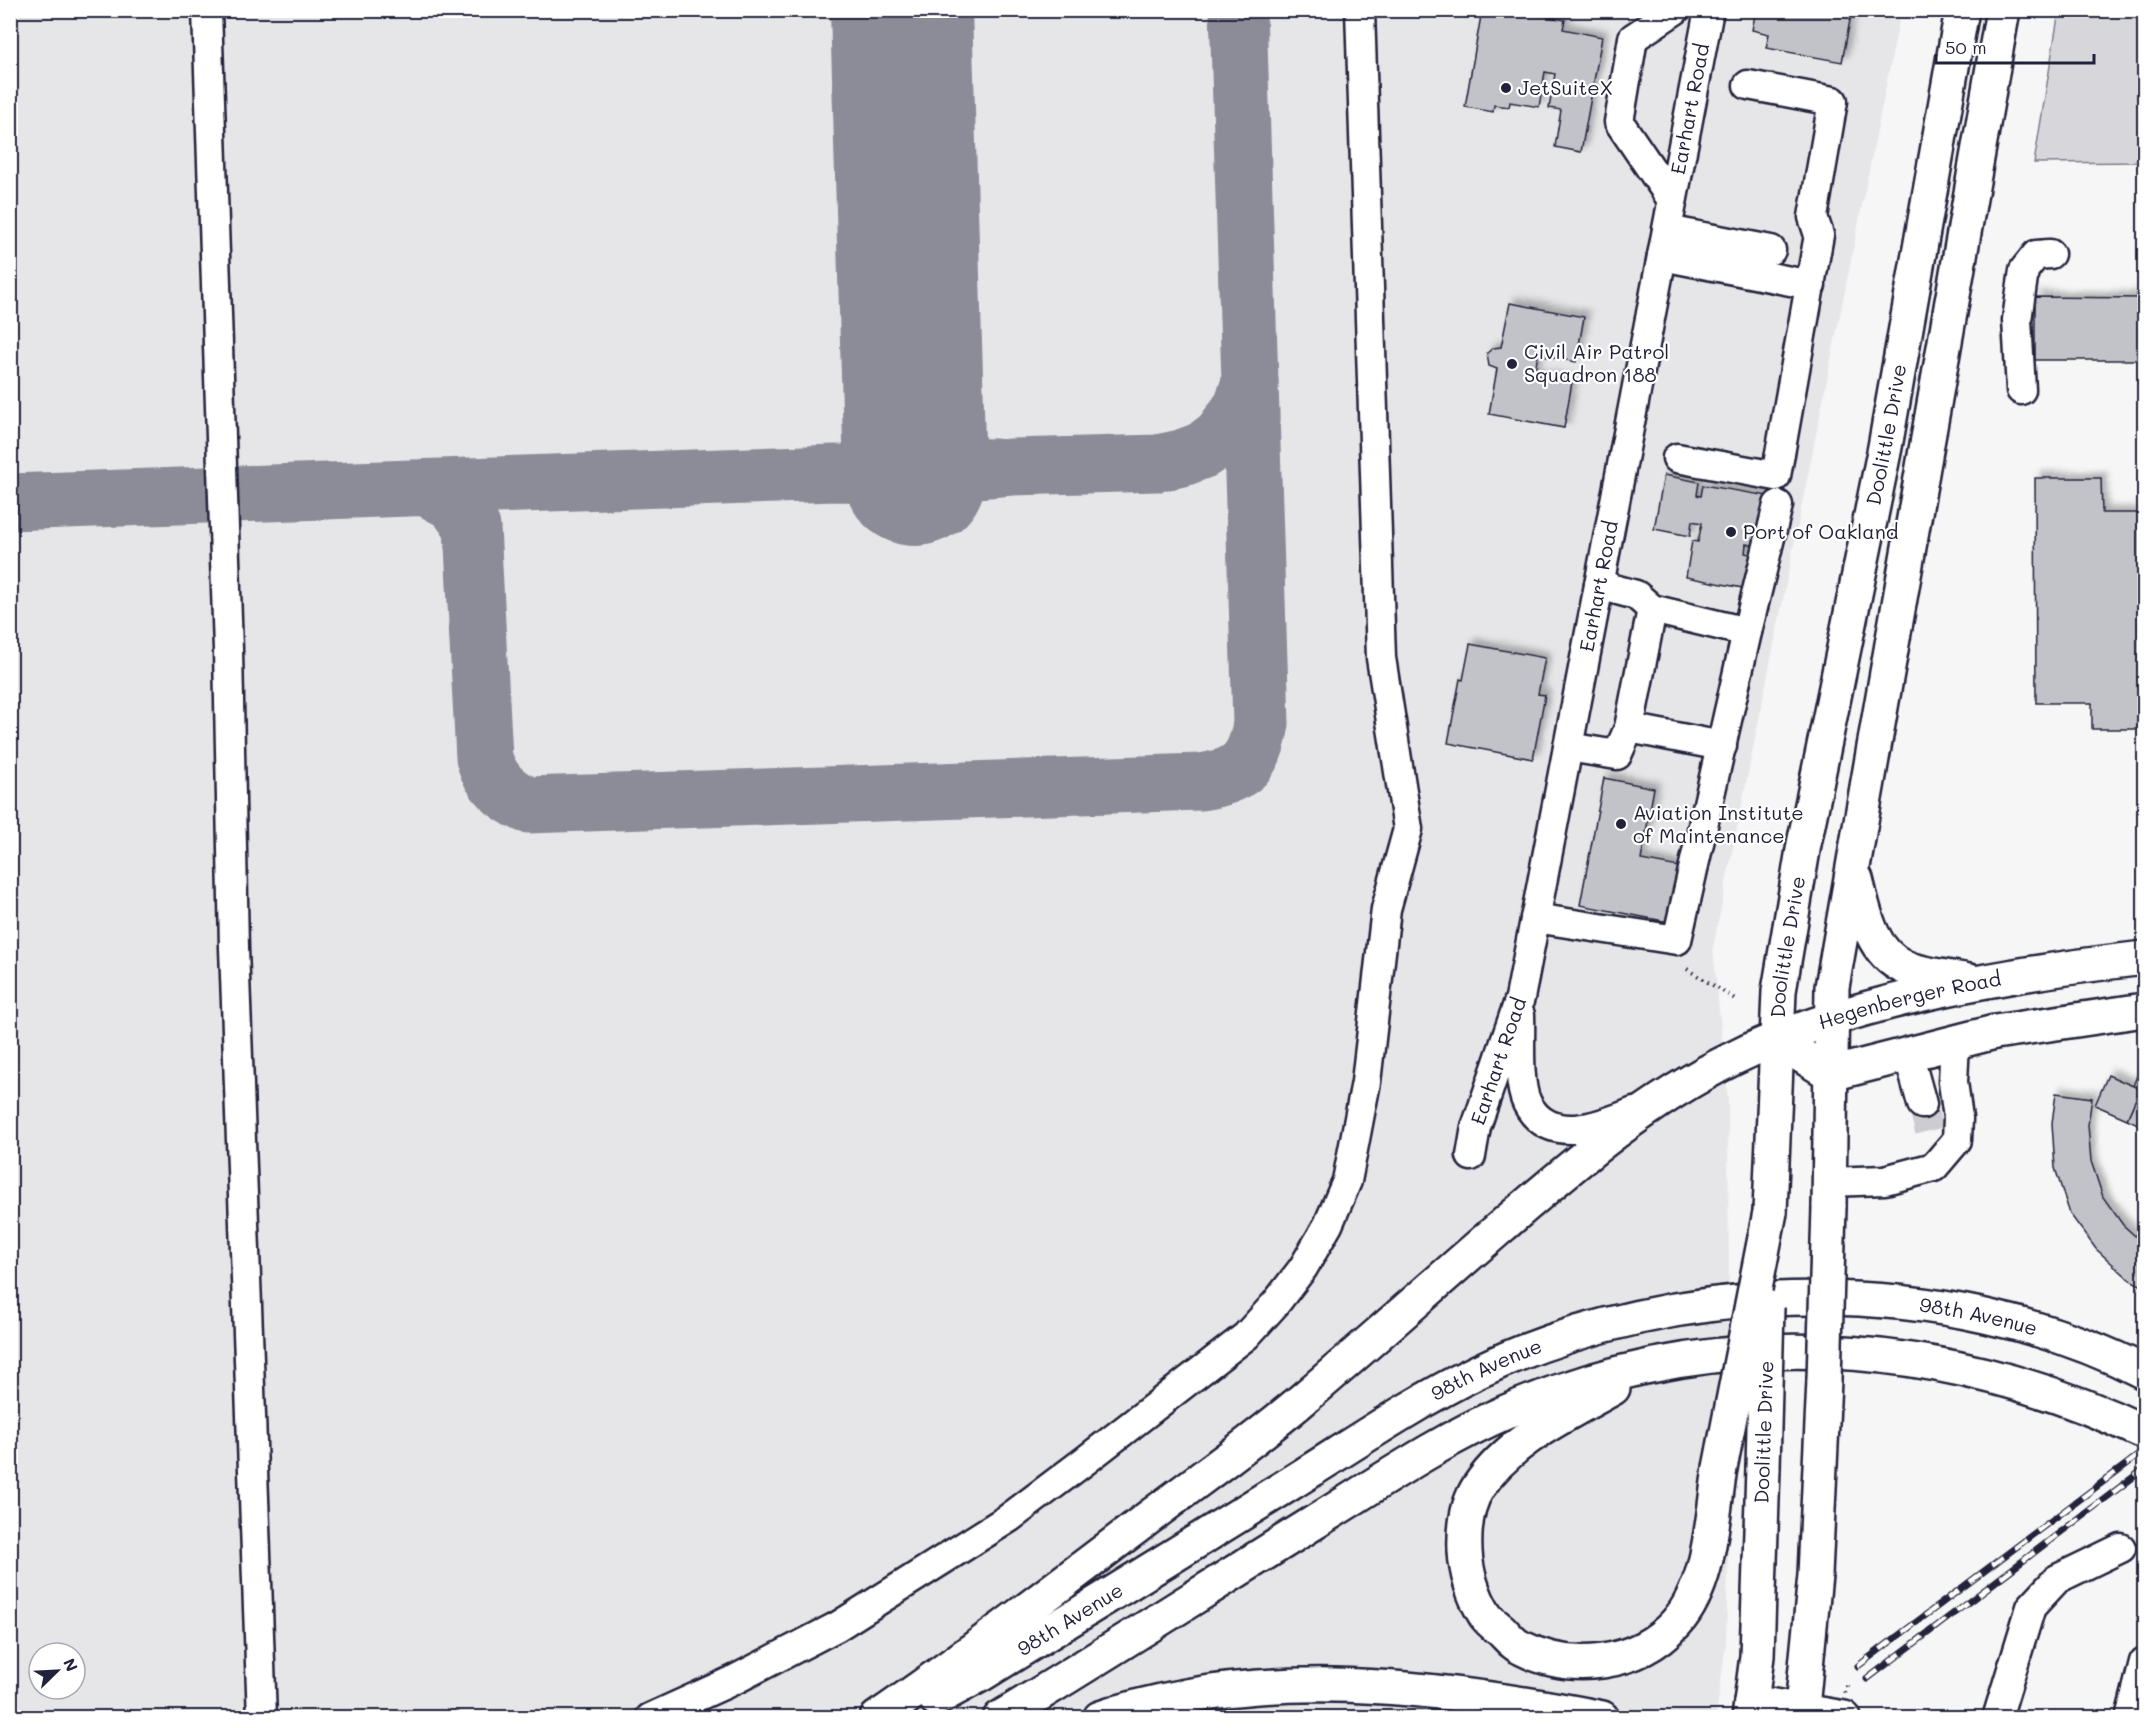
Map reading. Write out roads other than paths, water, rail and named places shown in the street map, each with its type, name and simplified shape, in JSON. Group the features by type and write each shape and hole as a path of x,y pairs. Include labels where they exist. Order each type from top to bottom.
{"main road":[{"name":"Doolittle Drive","path":"1750,1710 1757,1656 1775,1039 1779,991 1804,844 1885,447 1962,10"},
{"name":"Doolittle Drive","path":"1801,1714 1822,1467 1832,987 2003,10"},
{"path":"1853,868 1870,933 1884,951 1904,967 1980,984"},
{"name":"Hegenberger Road","path":"1775,1039 1830,1019 1980,984 2074,966 2145,958"},
{"path":"1831,1074 1955,1042 2069,1019 2145,1010"},
{"name":"Hegenberger Road","path":"1775,1039 1831,1074"},
{"path":"877,1718 960,1661 1298,1404 1586,1153 1650,1105 1705,1072 1775,1039"},
{"path":"1649,1367 1535,1433 1503,1457 1478,1487 1463,1525 1466,1572 1485,1616 1520,1648 1560,1662 1601,1662 1641,1650 1676,1623 1697,1590 1708,1546 1720,1468 1770,1212"},
{"name":"98th Avenue","path":"903,1718 982,1674 1415,1407 1478,1372 1562,1339 1640,1317 1719,1304 1795,1298 1871,1299 1952,1309 2036,1330 2123,1361 2145,1372"},
{"path":"1000,1718 1425,1454 1504,1412 1578,1384 1649,1367 1718,1355 1780,1349 1848,1352 1922,1360 2015,1381 2099,1410 2145,1432"},
{"path":"1100,1718 1179,1698 1230,1690 1324,1684 1517,1702 1602,1718"},
{"path":"1750,1710 1844,1718"}],"street":[{"path":"207,10 228,639 234,948 262,1718"},
{"path":"650,1718 736,1679 838,1626 1009,1518 1086,1460 1246,1336 1303,1268 1328,1225 1347,1181 1366,1083 1386,909 1408,829 1381,658 1360,10"},
{"path":"1672,200 1619,122 1633,38 1675,10"},
{"name":"Earhart Road","path":"1471,1156 1476,1126 1520,998 1664,243 1704,12"},
{"path":"1677,458 1776,477 1819,235 1813,217 1833,101 1748,85"},
{"path":"1664,243 1810,285"},
{"path":"1664,243 1771,250"},
{"path":"2021,390 2017,320 2024,270 2036,255 2050,254"},
{"path":"1535,918 1677,940 1778,505"},
{"path":"1599,585 1636,595 1652,609 1747,632"},
{"path":"1568,747 1617,755 1629,728 1652,609"},
{"path":"1629,728 1722,746"},
{"path":"1520,998 1522,1082 1526,1102 1539,1119 1563,1130 1588,1128 1650,1105"},
{"path":"1829,1194 1934,1167 1957,1140 1958,1118 1953,1082 1955,1042"},
{"path":"1915,1051 1928,1103"},
{"path":"1934,1167 1936,1133"},
{"path":"1997,1718 2031,1607 2057,1579 2121,1548"},
{"path":"2137,1700 2145,1662"}],"tunnel":[{"path":"1922,1104 1930,1135"}],"railway":[{"path":"1858,1666 2144,1451"},
{"path":"1867,1679 2144,1469"},
{"path":"1250,1718 1335,1715 1360,1718"}],"place":[{"name":"JetSuiteX","path":"1506,88"},
{"name":"Civil Air Patrol Squadron 188","path":"1512,364"},
{"name":"Port of Oakland","path":"1731,532"},
{"name":"Aviation Institute of Maintenance","path":"1621,824"}]}
